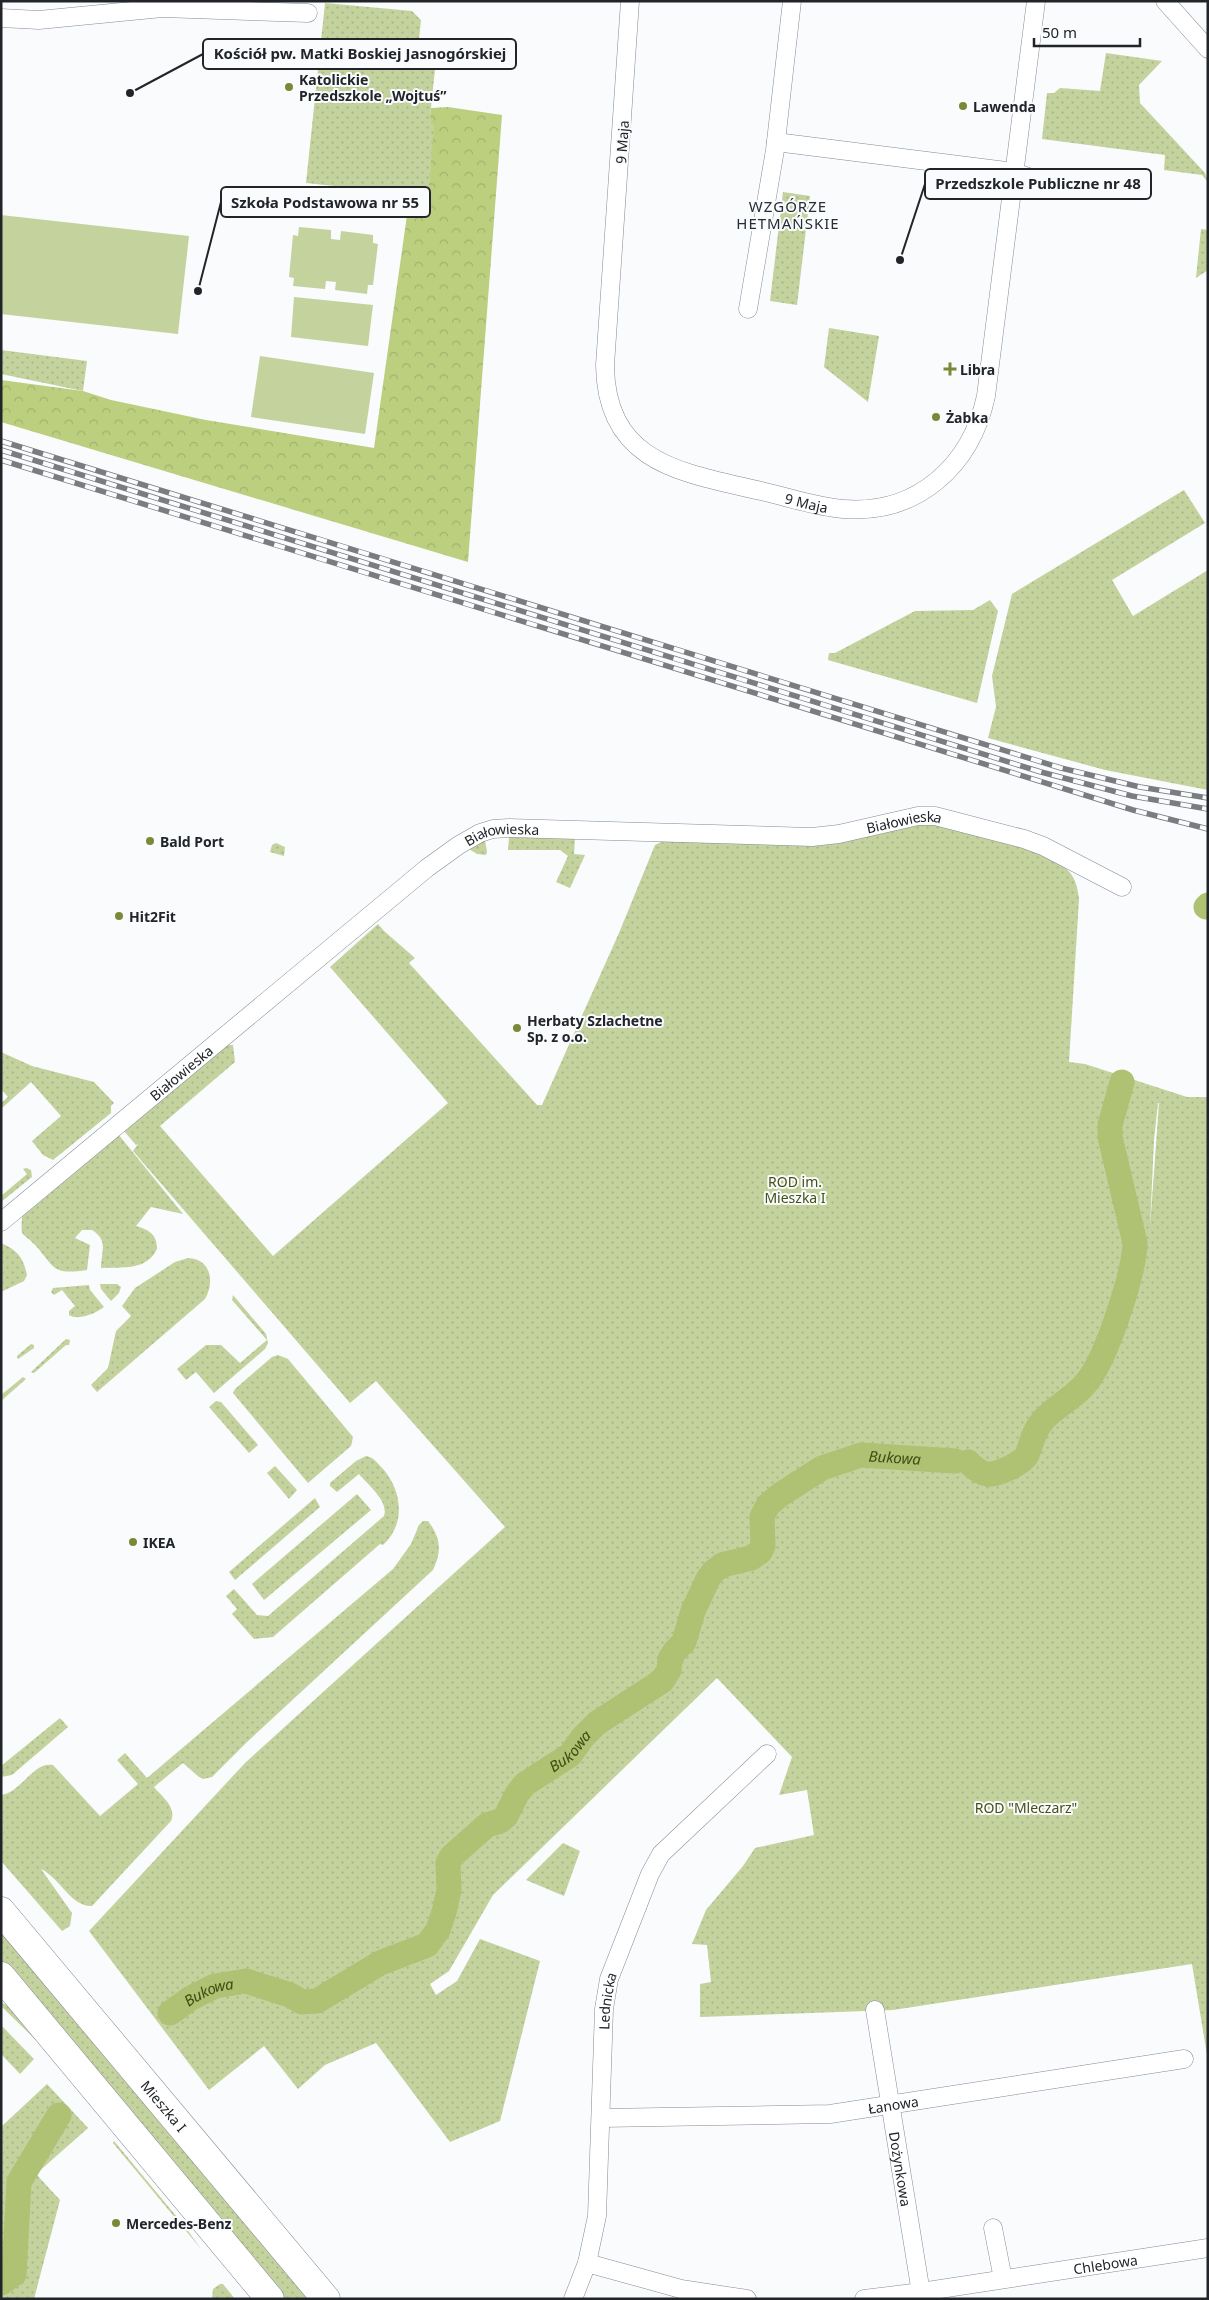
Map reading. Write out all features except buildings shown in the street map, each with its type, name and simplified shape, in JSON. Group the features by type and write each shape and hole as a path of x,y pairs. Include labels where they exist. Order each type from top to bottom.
{"main road":[{"name":"Mieszka I","path":"1,1912 326,2299"},
{"path":"1,1976 270,2299"}],"street":[{"name":"9 Maja","path":"630,1 605,376 610,405 624,431 647,455 670,468 820,505 849,509 868,509 896,503 919,493 938,480 957,462 966,449 982,414 986,396 1036,1"},
{"path":"748,309 776,142 792,1"},
{"path":"1165,1 1208,49"},
{"path":"1,18 39,20 162,8 308,13"},
{"path":"776,142 1014,172 1034,179"},
{"name":"Białowieska","path":"1,1222 427,868 459,845 493,829 543,828 812,837 839,834 918,816 935,816 1024,839 1043,846 1122,887"},
{"name":"Lednicka","path":"572,2299 587,2263 596,2216 602,2118 604,2009 609,1979 655,1864 668,1846 767,1754"},
{"name":"Dożynkowa","path":"875,2010 921,2296"},
{"name":"Łanowa","path":"602,2118 813,2115 890,2106 1184,2059"},
{"path":"994,2228 1003,2280"},
{"name":"Chlebowa","path":"864,2299 921,2296 1003,2280 1208,2248"},
{"path":"587,2263 680,2290 747,2299"}],"green space":[{"path":"325,3 412,11 421,20 416,67 435,69 430,118 435,127 428,196 306,183"},
{"path":"1106,53 1162,61 1139,85 1140,103 1205,173 1208,182 1202,175 1164,170 1165,155 1042,139 1047,93 1054,93 1060,88 1100,91"},
{"path":"448,107 502,115 468,562 1,422 1,380 83,391 111,400 206,420 374,448 410,194 428,195 434,127 430,118 431,108"},
{"path":"783,192 810,196 797,305 770,301"},
{"path":"1,215 189,236 178,334 1,314"},
{"path":"299,227 331,230 331,239 340,240 341,231 373,235 373,243 378,244 373,285 368,285 367,294 335,290 336,282 326,281 325,289 293,286 294,278 289,277 293,235 298,236"},
{"path":"1201,229 1208,230 1208,270 1196,278"},
{"path":"294,297 373,305 368,346 291,337"},
{"path":"829,328 879,336 868,402 824,367"},
{"path":"1,350 87,361 83,391 1,374"},
{"path":"260,356 374,373 365,434 251,417"},
{"path":"1184,490 1205,523 1112,580 1133,616 1208,570 1208,790 1105,770 988,738 996,707 992,676 1012,594"},
{"path":"990,600 998,611 977,703 828,660 829,653 835,653 915,611 973,610"},
{"path":"926,821 1004,841 1045,856 1061,864 1071,874 1079,899 1069,1062 1085,1064 1187,1097 1208,1097 1208,2061 1192,1964 893,2010 700,2017 700,1984 711,1982 707,1945 692,1944 706,1910 743,1866 755,1848 814,1835 807,1790 779,1795 792,1757 717,1678 493,1895 449,1971 430,1984 436,1995 457,1981 480,1939 540,1961 500,2121 450,2142 376,2043 325,2065 298,2089 264,2046 209,2090 89,1931 245,1763 505,1527 376,1381 350,1403 133,1151 138,1144 136,1145 124,1131 226,1045 233,1045 235,1062 160,1126 273,1256 448,1103 330,967 378,924 415,958 409,963 537,1105 542,1105 619,933 655,845 667,839","holes":["1159,1103 1150,1227 1154,1140"]},
{"path":"509,837 575,838 574,854 585,855 570,888 556,882 568,856 560,850 508,850"},
{"path":"485,840 486,855 477,854 469,849"},
{"path":"276,843 285,847 284,856 270,852 272,845"},
{"path":"1,1052 32,1066 94,1082 114,1103 111,1106 111,1113 53,1160 43,1155 32,1141 61,1116 31,1082 2,1108 1,1103 8,1097 1,1089"},
{"path":"118,1134 183,1214 151,1207 136,1226 145,1229 154,1236 157,1249 153,1256 140,1264 101,1268 103,1247 101,1238 92,1230 82,1230 75,1238 90,1245 87,1270 67,1271 55,1268 23,1234 22,1216"},
{"path":"23,1169 31,1170 32,1177 1,1202 1,1196 27,1174"},
{"path":"1,1243 11,1248 18,1255 24,1263 27,1275 24,1281 1,1292"},
{"path":"188,1258 202,1262 209,1272 210,1286 205,1299 97,1392 91,1385 108,1368 116,1331 131,1316 122,1306 135,1288 175,1262"},
{"path":"100,1284 117,1284 121,1287 119,1293 111,1301 101,1289"},
{"path":"89,1285 90,1290 104,1307 82,1317 69,1315 69,1311 75,1306 62,1290 54,1295 51,1292 53,1288"},
{"path":"233,1295 266,1334 268,1343 265,1349 214,1393 196,1372 186,1380 177,1369 206,1345 221,1345 240,1363 267,1340 232,1300"},
{"path":"66,1339 70,1340 69,1345 66,1345 34,1373 31,1372"},
{"path":"31,1344 34,1345 34,1348 18,1359 17,1356"},
{"path":"278,1355 288,1359 353,1437 351,1446 308,1483 233,1393 235,1389 272,1357"},
{"path":"23,1377 26,1379 1,1401 1,1395"},
{"path":"216,1401 221,1402 258,1445 249,1453 209,1407"},
{"path":"366,1456 374,1459 384,1470 395,1488 398,1498 398,1518 390,1537 383,1545 380,1544 273,1637 254,1639 232,1614 237,1609 226,1596 234,1589 257,1615 268,1616 384,1516 385,1510 381,1499 359,1474 337,1492 330,1486 330,1483 356,1461"},
{"path":"275,1466 297,1490 289,1499 267,1473"},
{"path":"357,1494 371,1510 264,1600 252,1584"},
{"path":"315,1498 320,1507 235,1580 229,1572"},
{"path":"423,1521 428,1521 438,1539 439,1551 433,1570 247,1742 212,1777 203,1779 183,1763 154,1787 172,1811 171,1821 92,1906 78,1902 48,1873 41,1869 72,1913 70,1926 62,1931 1,1861 1,1795 15,1789 39,1768 53,1765 100,1816 138,1784 117,1760 125,1753 147,1778 393,1569 411,1544 419,1525"},
{"path":"60,1718 68,1727 12,1775 1,1777 1,1766"},
{"path":"563,1843 580,1851 564,1896 526,1880"},
{"path":"1,1927 312,2299 282,2299 1,1963"},
{"path":"1,2003 9,2005 44,2048 1,2006"},
{"path":"1,2025 34,2059 20,2074 1,2054"},
{"path":"47,2084 88,2128 36,2174 60,2200 34,2299 1,2299 1,2127"},
{"path":"114,2141 186,2228 201,2249 113,2143"},
{"path":"223,2284 235,2299 212,2299 213,2289"}],"waterway":[{"name":"Bukowa","path":"968,1462 979,1471 991,1474 1009,1468 1025,1458 1036,1430 1050,1413 1077,1393 1086,1383 1094,1372 1110,1337 1130,1275 1135,1243 1110,1137 1110,1125 1122,1082"},
{"name":"Bukowa","path":"170,2013 191,1998 215,1986 246,1981 290,1995 302,2002 317,2001 380,1963 427,1945 438,1930 444,1912 449,1890 448,1863 452,1856 487,1825 500,1821 506,1816 517,1794 525,1784 570,1755 583,1737 597,1723 662,1681 669,1670 670,1659 684,1642 693,1611 713,1572 722,1565 751,1558 760,1552 763,1546 762,1517 768,1505 822,1468 861,1455 955,1461"},
{"name":"Bukowa","path":"1,2283 14,2274 19,2182 59,2115"}],"railway":[{"path":"1,441 1061,768 1140,787 1208,798"},
{"path":"1,450 1041,772 1132,796 1208,809"},
{"path":"1,460 1133,810 1208,829"}],"place":[{"name":"Katolickie Przedszkole „Wojtuś”","path":"289,87"},
{"name":"Kościół pw. Matki Boskiej Jasnogórskiej","path":"130,93"},
{"name":"Lawenda","path":"963,106"},
{"name":"Przedszkole Publiczne nr 48","path":"900,260"},
{"name":"Szkoła Podstawowa nr 55","path":"198,291"},
{"name":"Libra","path":"950,369"},
{"name":"Żabka","path":"936,417"},
{"name":"Bald Port","path":"150,841"},
{"name":"Hit2Fit","path":"119,916"},
{"name":"Herbaty Szlachetne Sp. z o.o.","path":"517,1028"},
{"name":"IKEA","path":"133,1542"},
{"name":"Mercedes-Benz","path":"116,2223"}],"district":[{"name":"WZGÓRZE HETMAŃSKIE","path":"788,214"}],"park label":[{"name":"ROD im. Mieszka I","path":"795,1190"},
{"name":"ROD \"Mleczarz\"","path":"1026,1807"}]}
